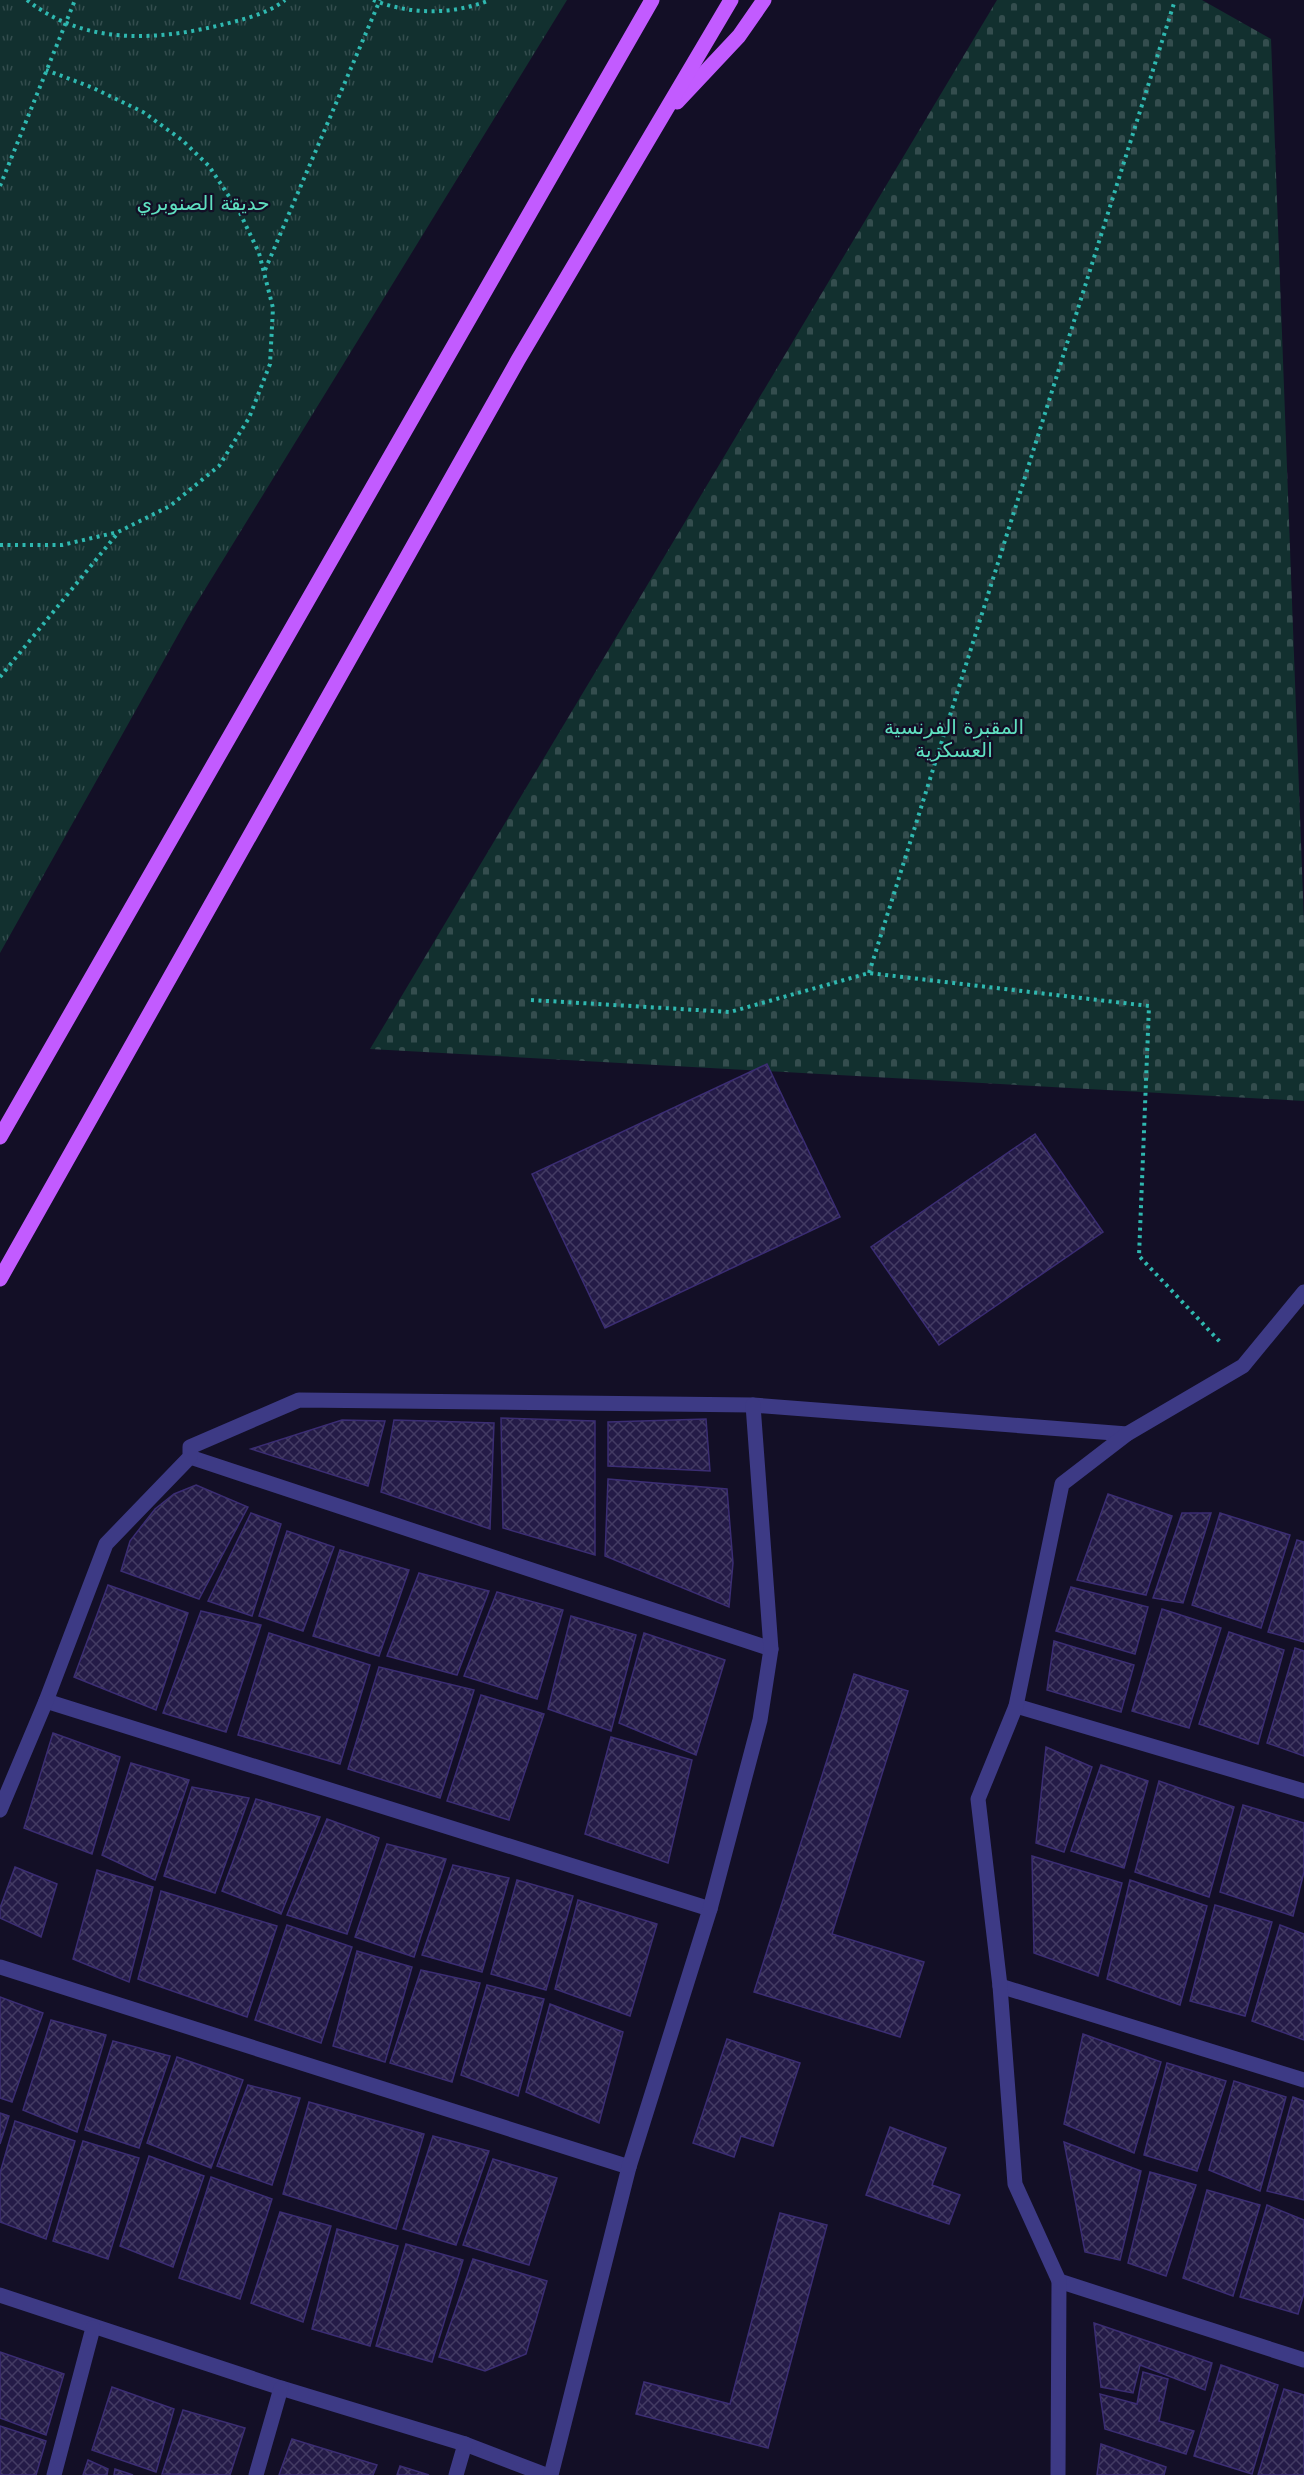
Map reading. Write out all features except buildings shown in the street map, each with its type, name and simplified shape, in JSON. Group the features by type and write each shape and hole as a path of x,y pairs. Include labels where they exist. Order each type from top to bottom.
{"main road":[{"path":"0,1137 652,0"},
{"path":"0,1279 512,370 731,0"},
{"path":"660,119 740,36 764,0"}],"street":[{"path":"1058,2475 1059,2281 1015,2184 1000,1986 978,1799 1016,1706 1062,1484 1127,1434 1243,1366 1304,1292"},
{"path":"0,1810 46,1701 106,1544 190,1457 190,1447 299,1400 753,1405 1127,1434"},
{"path":"551,2475 629,2167 710,1909 760,1720 771,1649 753,1405"},
{"path":"190,1457 771,1649"},
{"path":"46,1701 710,1909"},
{"path":"1016,1706 1304,1791"},
{"path":"0,1967 629,2167"},
{"path":"1000,1986 1304,2080"},
{"path":"1059,2281 1304,2360"},
{"path":"0,2295 93,2328 465,2444 546,2475"},
{"path":"54,2475 93,2328"},
{"path":"256,2475 281,2388"},
{"path":"456,2475 465,2444"}],"path":[{"path":"27,0 47,15 65,24 136,37 190,32 242,20 285,0"},
{"path":"0,186 75,0"},
{"path":"373,0 393,8 432,12 473,7 490,0"},
{"path":"869,973 1176,0"},
{"path":"264,271 379,1"},
{"path":"0,545 62,544 118,532 170,506 219,466 249,418 270,364 273,308 259,253 240,213 209,166 182,140 143,112 91,87 46,70"},
{"path":"0,677 118,532"},
{"path":"531,1000 730,1012 869,973 1149,1006 1139,1256 1243,1366"}],"green space":[{"name":"حديقة الصنوبري","path":"0,0 567,0 188,617 0,953"},
{"name":"المقبرة الفرنسية العسكرية","path":"997,0 1202,0 1271,39 1304,923 1304,1101 370,1049"}]}
